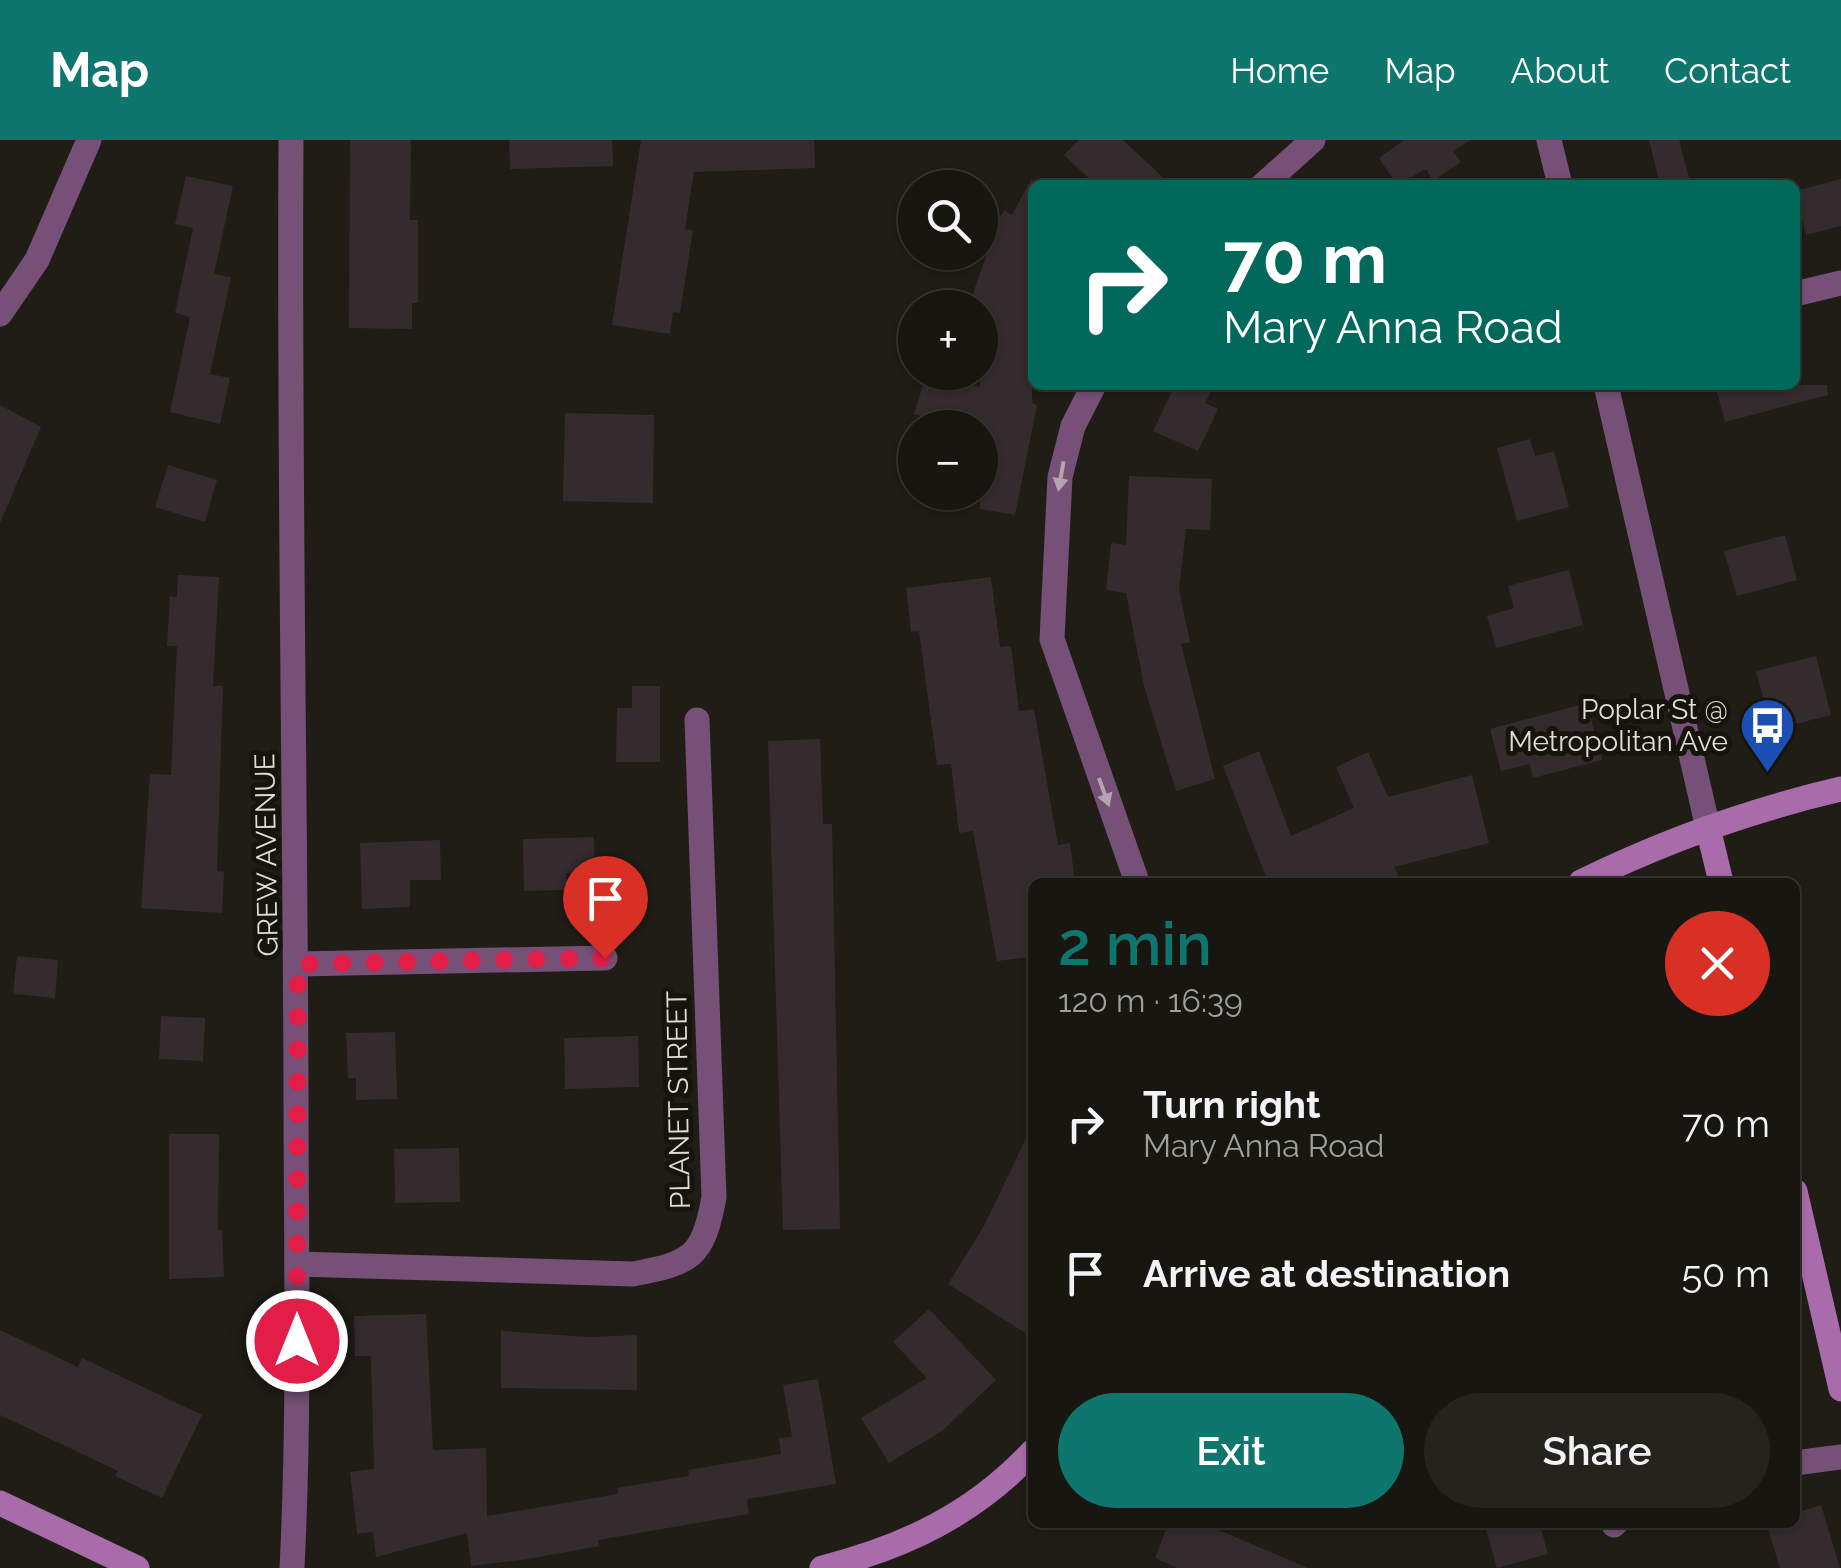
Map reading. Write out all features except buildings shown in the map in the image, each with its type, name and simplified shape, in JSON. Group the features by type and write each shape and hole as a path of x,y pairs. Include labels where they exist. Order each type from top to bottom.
{"street":[{"path":"0,314 37,260 89,140"},
{"name":"GREW AVENUE","path":"291,140 289,400 298,964 298,1456 292,1568"},
{"path":"1269,180 1314,140"},
{"path":"1550,140 1559,180"},
{"path":"1800,293 1841,283"},
{"path":"1091,390 1073,426 1060,477 1052,639 1136,878"},
{"path":"1607,390 1720,878"},
{"name":"PLANET STREET","path":"297,1264 633,1274 681,1265 707,1235 714,1198 696,720"},
{"path":"1589,878 1645,851 1708,828 1841,789"},
{"path":"298,964 605,958"},
{"path":"1800,1212 1841,1389"},
{"path":"822,1568 864,1563 943,1526 1006,1480 1028,1456"},
{"path":"1800,1463 1841,1457"},
{"path":"0,1503 137,1568"}],"place":[{"name":"Poplar St @ Metropolitan Ave","path":"1767,774"}],"route":[{"path":"297,1341 298,964 605,958"}]}
